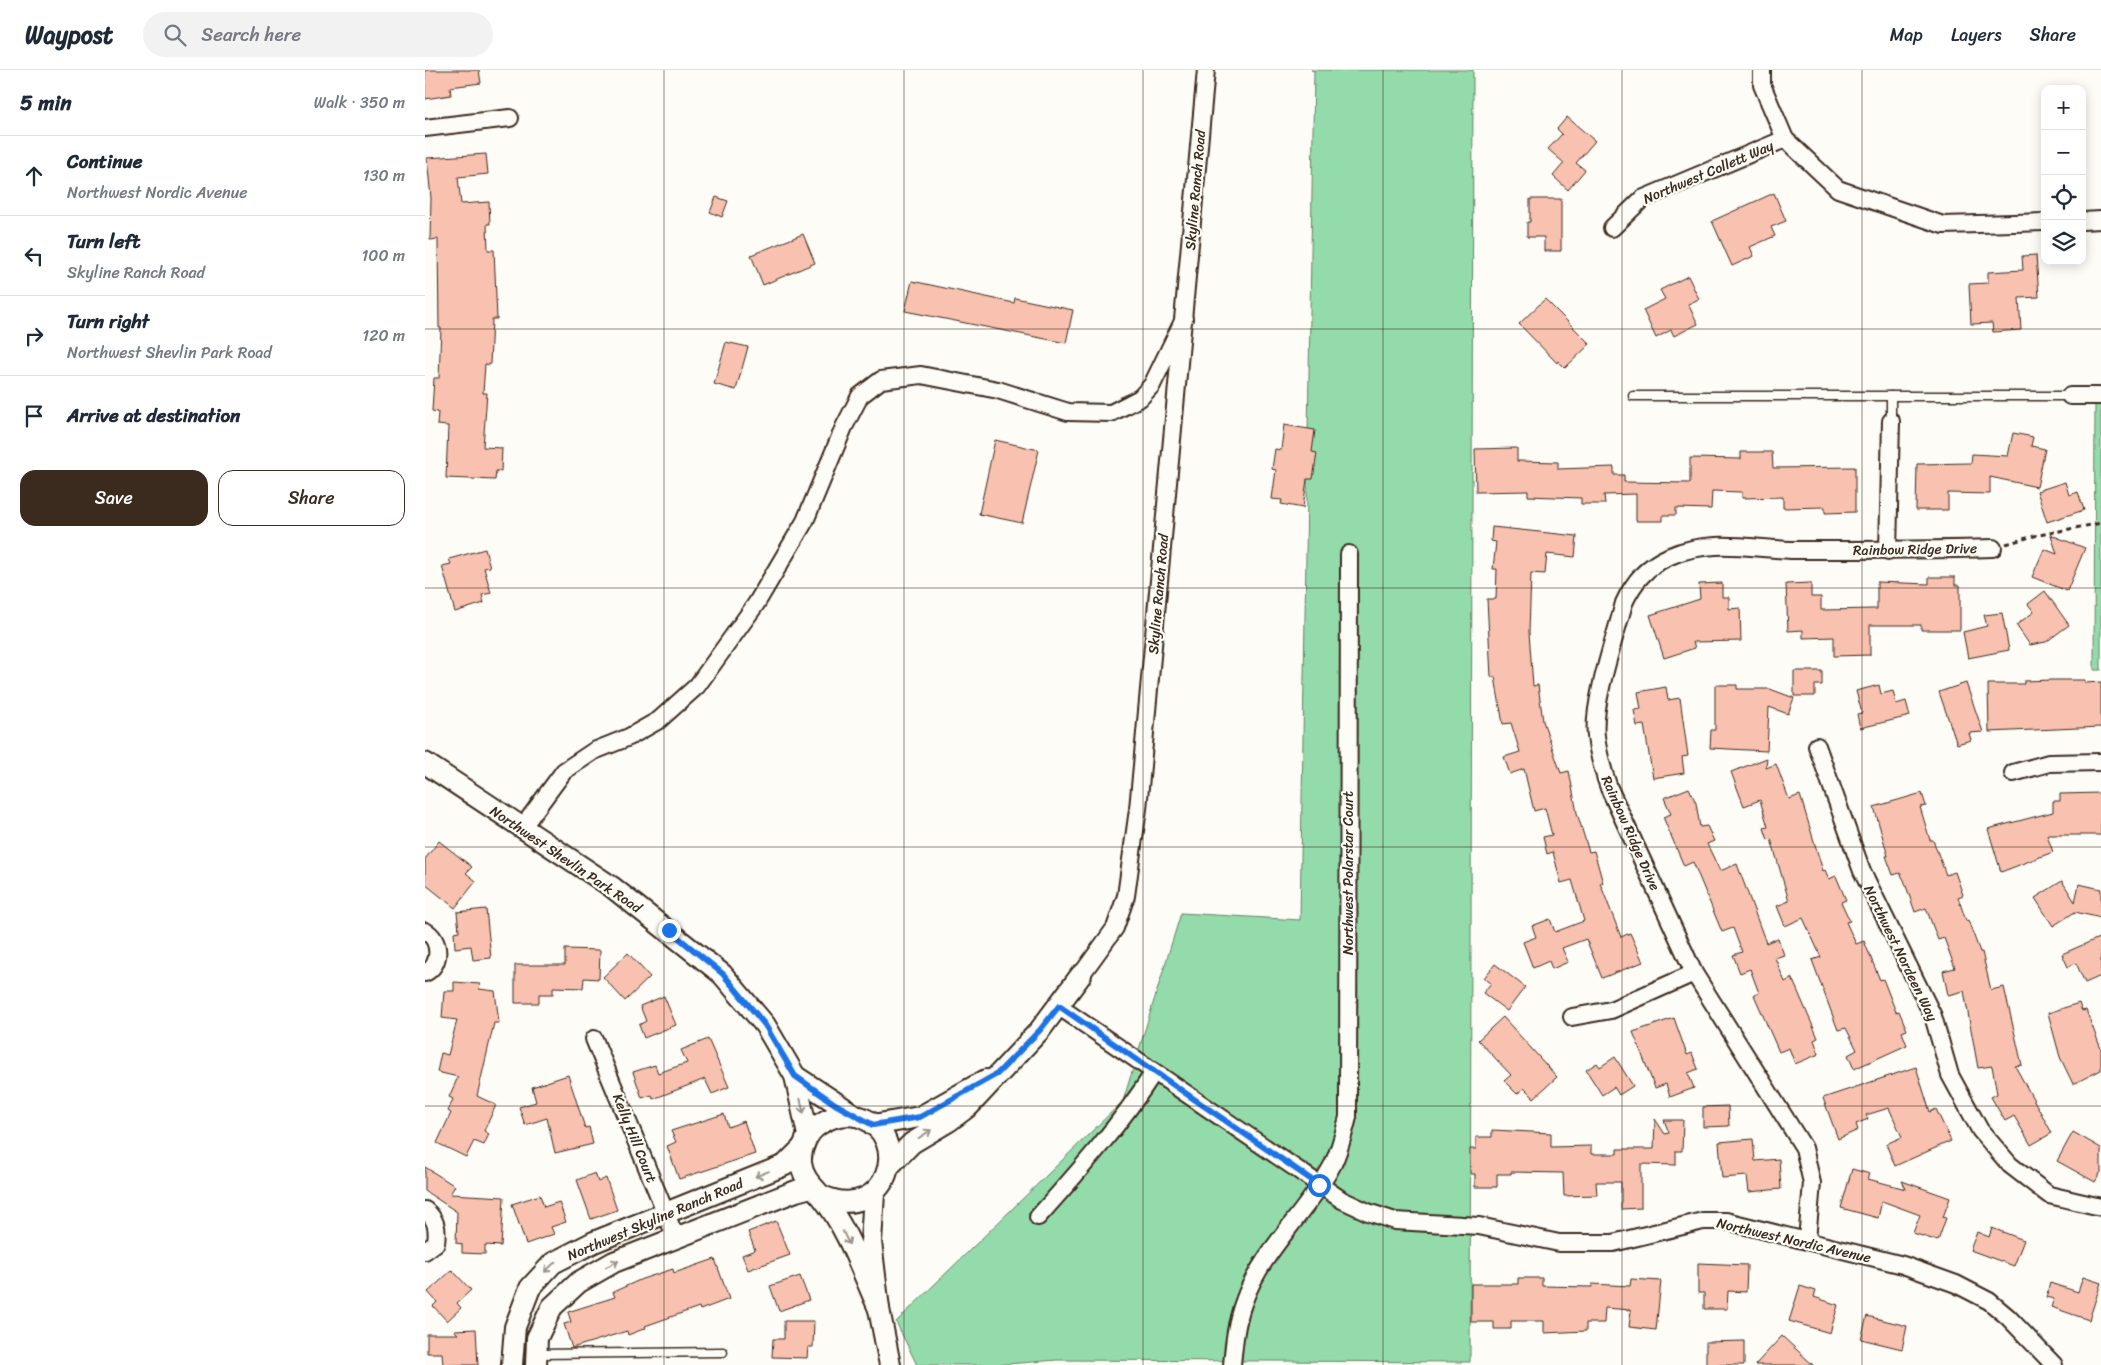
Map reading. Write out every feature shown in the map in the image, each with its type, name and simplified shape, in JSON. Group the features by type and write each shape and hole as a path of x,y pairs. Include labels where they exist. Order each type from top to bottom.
{"street":[{"name":"Skyline Ranch Road","path":"889,1166 912,1143 949,1121 969,1106 1040,1030 1115,928 1126,896 1139,799 1206,70"},
{"path":"1762,70 1762,85 1785,139 1838,189 1943,225 2041,222"},
{"path":"425,128 510,118"},
{"name":"Northwest Collett Way","path":"1612,228 1642,199 1785,139"},
{"path":"2086,221 2101,220"},
{"path":"522,828 565,771 594,750 629,737 659,720 697,686 757,604 805,521 844,428 860,396 874,385 881,380 921,375 998,390 1068,412 1111,413 1140,398 1152,384 1184,319"},
{"path":"2070,396 2101,396"},
{"path":"1888,551 1891,421"},
{"name":"Rainbow Ridge Drive","path":"1807,1240 1812,1183 1803,1148 1694,973 1609,788 1600,760 1595,735 1596,713 1624,603 1632,586 1646,569 1671,555 1701,547 1738,545 1778,550 1888,551 1993,548"},
{"name":"Northwest Polarstar Court","path":"1232,1365 1236,1325 1244,1300 1256,1276 1333,1164 1347,1117 1349,554"},
{"name":"Northwest Nordeen Way","path":"1817,746 1862,871 1933,1016 1951,1075 1980,1130 2010,1166 2049,1195 2101,1207"},
{"path":"2013,773 2049,763 2101,762"},
{"name":"Northwest Shevlin Park Road","path":"425,763 612,887 723,974 765,1025 795,1076 805,1142"},
{"path":"425,931 433,935 438,947 437,958 431,970 425,972"},
{"path":"1572,1017 1611,1010 1694,973"},
{"name":"Northwest Nordic Avenue","path":"1059,1006 1319,1185 1368,1212 1395,1221 1479,1226 1559,1243 1613,1243 1703,1221 1726,1221 1903,1265 1956,1284 1989,1302 2054,1365"},
{"name":"Kelly Hill Court","path":"594,1039 676,1238"},
{"path":"1038,1217 1100,1148 1129,1111 1154,1072"},
{"name":"Skyline Ranch Road","path":"867,1121 920,1117 997,1074"},
{"name":"Northwest Shevlin Park Road","path":"795,1076 867,1121"},
{"path":"817,1192 835,1202 849,1203 862,1200 874,1192 884,1181 889,1166 886,1144 883,1137 867,1121 845,1115 830,1118 818,1125 805,1142 803,1169 817,1192 840,1224 879,1309"},
{"name":"Northwest Skyline Ranch Road","path":"512,1365 515,1327 530,1288 553,1263 594,1242 785,1165 805,1142"},
{"name":"Northwest Skyline Ranch Road","path":"536,1360 537,1338 552,1307 579,1282 614,1262 796,1191 817,1192"},
{"path":"874,1192 871,1242 879,1309 890,1365"},
{"path":"425,1210 435,1221 438,1232 436,1243 425,1252"}],"lane":[{"path":"1633,396 2070,396"},
{"path":"1891,396 1891,421"},
{"path":"536,1360 723,1352"}],"path":[{"path":"1993,548 2034,536 2101,523"}],"green space":[{"path":"1311,70 1473,70 1470,1362 1057,1360 995,1365 917,1365 896,1322 1123,1101 1181,913 1300,920 1314,71"},
{"path":"2095,399 2101,399 2101,670 2094,670"}],"building":[{"path":"425,70 479,70 481,83 450,87 451,95 425,99"},
{"path":"1567,117 1595,141 1576,163 1585,170 1568,190 1553,176 1564,163 1548,149 1562,134 1557,129"},
{"path":"486,154 488,174 458,177 461,204 489,202 490,224 487,224 488,250 494,250 497,319 492,319 490,365 485,364 483,393 487,393 483,447 502,448 501,471 496,471 495,480 446,478 448,426 437,425 438,412 432,411 434,378 439,378 441,328 439,328 438,239 430,240 431,198 427,158"},
{"path":"1774,193 1786,221 1771,227 1775,236 1750,247 1754,256 1732,266 1712,221"},
{"path":"716,197 728,201 722,217 710,212"},
{"path":"1530,199 1561,199 1561,251 1544,251 1544,237 1527,237 1527,222 1530,222"},
{"path":"803,234 815,263 763,285 751,255"},
{"path":"2036,255 2039,297 2019,298 2021,330 1993,332 1992,323 1971,324 1969,284 1988,283 1988,272 2023,270 2022,256"},
{"path":"1688,276 1699,299 1688,304 1698,324 1674,336 1671,330 1656,338 1643,310 1665,299 1660,290"},
{"path":"912,281 1014,303 1015,298 1073,310 1066,343 905,311"},
{"path":"1545,299 1590,344 1565,368 1558,361 1557,363 1519,324"},
{"path":"726,342 748,347 736,390 714,384"},
{"path":"1284,425 1315,430 1312,452 1317,453 1313,479 1307,479 1303,508 1281,504 1282,500 1272,499 1276,470 1272,469 1275,449 1281,450"},
{"path":"2013,433 2033,437 2031,446 2045,449 2037,487 1990,477 1990,494 1948,493 1948,510 1916,510 1917,464 1971,463 1972,454 2008,456"},
{"path":"995,440 1039,450 1022,523 979,514"},
{"path":"1517,448 1517,461 1558,462 1558,469 1614,467 1614,475 1624,475 1624,482 1690,483 1690,458 1741,459 1741,452 1772,452 1773,468 1855,467 1855,512 1825,513 1825,507 1783,508 1783,497 1742,498 1742,492 1712,491 1711,509 1676,508 1676,515 1663,515 1663,521 1636,521 1636,494 1604,495 1605,504 1581,504 1581,498 1528,496 1528,491 1476,492 1475,449"},
{"path":"2065,482 2069,495 2078,492 2084,510 2047,522 2037,491"},
{"path":"1492,527 1577,536 1575,557 1547,554 1545,574 1531,573 1529,632 1533,686 1538,685 1543,721 1561,773 1569,771 1577,813 1589,852 1594,851 1603,883 1600,883 1621,937 1630,933 1643,962 1602,978 1586,939 1562,948 1568,962 1552,969 1549,961 1533,968 1523,942 1536,937 1532,926 1550,919 1555,932 1584,921 1572,880 1561,883 1553,852 1547,854 1543,837 1552,835 1545,808 1534,811 1524,769 1510,774 1504,757 1520,752 1511,723 1503,724 1495,677 1491,677 1487,599 1496,599 1497,569 1493,569 1496,542 1491,541"},
{"path":"2051,535 2085,548 2067,591 2032,577 2044,549 2057,554"},
{"path":"485,549 490,567 484,568 491,593 482,595 484,603 455,612 442,566 451,564 449,559"},
{"path":"1929,577 1955,577 1955,585 1960,585 1960,630 1921,630 1921,625 1870,625 1870,655 1834,656 1834,637 1803,638 1803,630 1788,631 1786,584 1811,583 1811,597 1821,597 1821,610 1877,609 1877,582 1929,584"},
{"path":"1722,583 1722,597 1729,597 1729,609 1740,608 1741,641 1693,642 1695,648 1664,658 1650,615 1700,599 1699,584"},
{"path":"2045,591 2069,625 2046,642 2030,645 2016,625 2034,612 2028,604"},
{"path":"2002,613 2009,650 1968,658 1963,632 1987,626 1984,615"},
{"path":"1794,671 1822,671 1822,685 1815,685 1815,696 1794,696"},
{"path":"2085,680 2085,683 2101,682 2101,727 1989,732 1988,684 2024,684 2024,681"},
{"path":"1966,683 1983,732 1969,733 1971,740 1957,744 1939,692"},
{"path":"1715,685 1737,685 1737,689 1770,689 1794,698 1788,714 1769,707 1767,751 1710,748 1711,730 1715,730"},
{"path":"1879,685 1881,694 1893,691 1896,704 1906,701 1910,716 1860,728 1857,714 1862,713 1856,691"},
{"path":"1666,687 1668,700 1680,698 1688,756 1682,757 1684,773 1653,778 1644,725 1637,726 1634,710 1641,709 1638,692"},
{"path":"1767,758 1766,768 1776,764 1789,799 1800,795 1823,871 1825,870 1829,879 1836,876 1846,900 1841,902 1850,921 1846,922 1856,944 1864,941 1880,980 1883,979 1896,1012 1899,1011 1907,1030 1902,1032 1907,1045 1854,1069 1848,1055 1857,1050 1846,1028 1838,1030 1812,960 1821,957 1803,918 1785,926 1777,906 1789,901 1771,839 1768,840 1764,828 1768,827 1760,800 1744,806 1731,772"},
{"path":"1689,788 1696,803 1700,827 1707,826 1714,841 1707,844 1720,871 1737,864 1766,943 1778,938 1784,955 1775,958 1785,982 1792,978 1818,1038 1814,1040 1819,1054 1795,1064 1789,1048 1779,1052 1754,995 1759,993 1750,969 1740,973 1733,955 1742,952 1733,928 1722,932 1693,862 1684,866 1663,817 1671,814 1664,798"},
{"path":"1922,793 1926,806 1920,807 1930,840 1933,840 1946,875 1955,872 1963,895 1958,897 1966,921 1968,920 1980,952 1982,952 1991,990 2004,987 2022,1065 2015,1066 2052,1133 2031,1145 2014,1116 2005,1121 1991,1097 1997,1094 1992,1066 1978,1068 1964,991 1948,995 1943,971 1955,968 1944,938 1938,940 1926,908 1915,912 1904,880 1900,873 1893,875 1886,856 1888,856 1874,807"},
{"path":"2101,793 2101,835 2047,835 2053,852 2001,872 1988,829 2053,812 2053,801 2060,801 2060,794"},
{"path":"439,841 472,867 466,873 476,881 455,908 425,884 425,859"},
{"path":"2062,881 2075,902 2079,884 2101,889 2101,918 2075,912 2053,926 2035,898"},
{"path":"486,909 491,958 473,960 471,946 455,948 454,932 459,931 457,912"},
{"path":"2101,937 2101,976 2085,983 2076,963 2068,967 2062,954"},
{"path":"565,949 600,950 599,979 584,978 583,988 553,987 553,994 539,994 539,1003 515,1003 515,965 565,965"},
{"path":"628,953 650,977 625,1001 603,977"},
{"path":"1495,964 1525,987 1507,1011 1483,993 1491,983 1484,978"},
{"path":"454,982 480,984 479,989 495,991 499,1023 494,1023 477,1096 496,1105 484,1131 489,1134 484,1145 474,1141 466,1157 437,1143 451,1113 448,1111 453,1099 449,1097 458,1077 437,1072 441,1053 448,1055 457,1020 442,1018 444,991 454,991"},
{"path":"664,996 676,1025 644,1038 639,1025 646,1021 640,1006"},
{"path":"2079,1003 2082,1011 2086,1010 2101,1049 2101,1070 2073,1084 2060,1057 2048,1013"},
{"path":"1503,1017 1557,1077 1534,1098 1524,1088 1517,1094 1504,1081 1511,1075 1478,1040"},
{"path":"1674,1018 1687,1055 1692,1053 1698,1069 1688,1073 1694,1088 1670,1097 1666,1084 1655,1088 1633,1032"},
{"path":"708,1039 729,1087 712,1094 705,1079 653,1099 652,1095 642,1098 633,1072 655,1065 658,1073 687,1063 681,1050"},
{"path":"1615,1057 1633,1086 1619,1095 1614,1087 1602,1095 1586,1070 1597,1063 1600,1067"},
{"path":"1916,1067 1930,1112 1936,1109 1951,1141 1895,1166 1886,1144 1902,1137 1889,1108 1866,1115 1868,1119 1856,1124 1858,1130 1838,1139 1823,1098"},
{"path":"568,1075 585,1128 589,1127 593,1144 555,1153 547,1118 525,1125 519,1107 536,1102 532,1087"},
{"path":"1728,1106 1729,1126 1703,1127 1703,1107"},
{"path":"724,1114 728,1127 744,1121 755,1154 679,1179 667,1146 676,1142 671,1131"},
{"path":"1655,1119 1665,1134 1669,1133 1664,1120 1683,1120 1682,1151 1676,1151 1676,1165 1641,1164 1641,1208 1621,1209 1621,1182 1596,1182 1597,1195 1564,1196 1563,1173 1511,1172 1511,1174 1497,1174 1497,1187 1475,1187 1475,1174 1470,1174 1470,1149 1476,1149 1476,1137 1492,1137 1492,1130 1551,1133 1551,1147 1591,1146 1591,1154 1617,1154 1617,1149 1654,1149"},
{"path":"2073,1132 2101,1148 2101,1172 2095,1182 2057,1161"},
{"path":"1753,1139 1755,1161 1779,1159 1781,1189 1749,1192 1747,1176 1722,1178 1719,1142"},
{"path":"425,1167 455,1186 450,1194 504,1197 501,1246 485,1245 485,1254 462,1253 462,1244 456,1243 457,1212 425,1191"},
{"path":"1852,1169 1870,1174 1868,1179 1906,1189 1902,1181 1950,1198 1943,1217 1946,1218 1938,1241 1913,1233 1920,1215 1882,1201 1878,1218 1841,1208"},
{"path":"595,1173 598,1182 606,1178 617,1210 591,1219 577,1180"},
{"path":"540,1195 544,1207 559,1202 566,1222 551,1227 554,1234 526,1244 512,1204"},
{"path":"776,1221 790,1255 748,1270 742,1255 755,1250 748,1232"},
{"path":"1992,1228 2024,1240 2014,1266 1970,1250 1977,1232 1989,1237"},
{"path":"715,1259 729,1299 700,1310 699,1307 645,1326 646,1328 628,1335 627,1331 572,1348 564,1324 571,1322 568,1312 615,1297 613,1292 642,1279 673,1269 674,1273"},
{"path":"1698,1263 1747,1265 1746,1292 1728,1291 1727,1309 1704,1309 1704,1293 1698,1293"},
{"path":"452,1270 471,1290 457,1303 461,1308 447,1321 433,1306 437,1302 428,1292"},
{"path":"800,1276 809,1300 779,1311 770,1286"},
{"path":"2083,1277 2101,1283 2089,1320 2051,1307 2054,1299 2046,1297 2050,1283 2078,1292"},
{"path":"1518,1278 1542,1278 1542,1286 1592,1287 1592,1284 1630,1286 1631,1279 1661,1281 1656,1330 1629,1327 1631,1310 1605,1308 1604,1323 1586,1323 1586,1331 1544,1333 1544,1321 1511,1321 1511,1329 1494,1329 1494,1322 1471,1322 1471,1284 1518,1284"},
{"path":"1800,1286 1816,1291 1814,1297 1838,1305 1830,1333 1789,1321"},
{"path":"1867,1316 1907,1326 1902,1349 1861,1339"},
{"path":"784,1321 814,1321 813,1347 808,1347 807,1358 772,1357 773,1339 784,1339"},
{"path":"476,1329 478,1365 443,1365 442,1353 427,1353 427,1334 458,1334 454,1330"},
{"path":"1782,1336 1813,1365 1755,1365"},
{"path":"1744,1341 1744,1365 1706,1365 1706,1342"}],"route":[{"path":"669,930 723,974 765,1025 795,1076 835,1104 873,1125 903,1122 920,1117 997,1074 1020,1052 1059,1006 1319,1185"}]}
